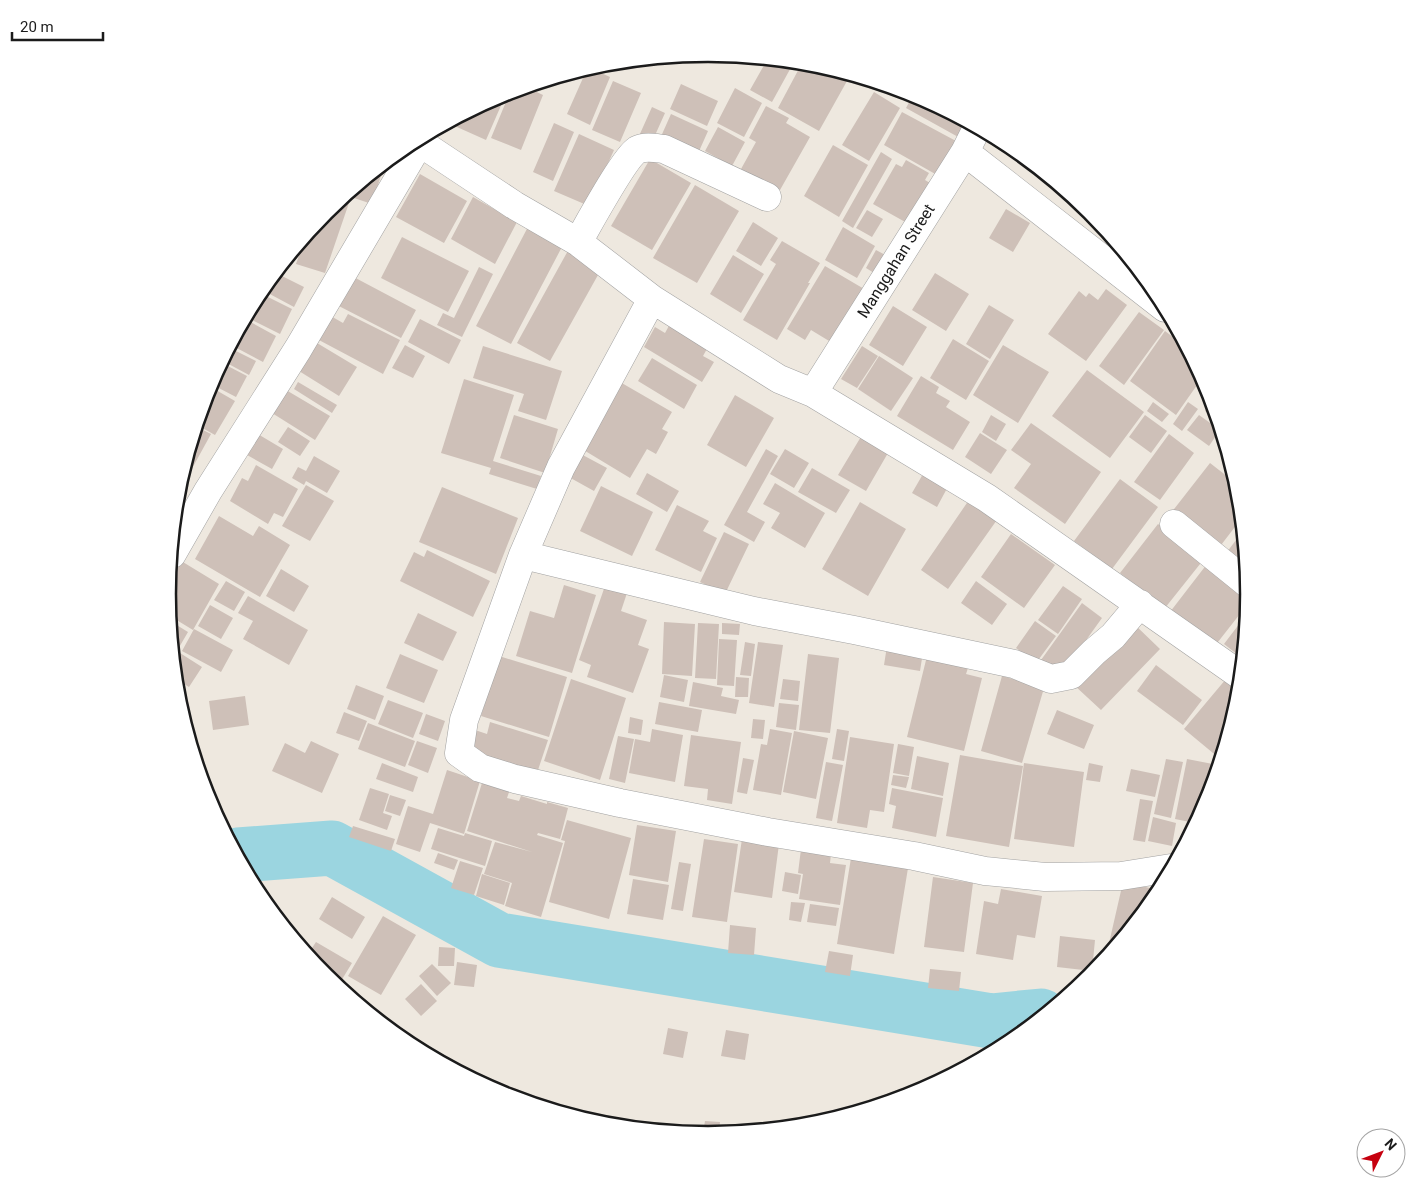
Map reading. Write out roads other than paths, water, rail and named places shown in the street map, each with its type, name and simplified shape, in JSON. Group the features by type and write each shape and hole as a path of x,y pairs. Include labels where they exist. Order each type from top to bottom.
{"street":[{"path":"971,140 1143,289"},
{"name":"Manggahan Street","path":"814,393 971,140"},
{"path":"426,144 514,205 578,242 652,299 779,379 814,393 987,498 1234,671"},
{"path":"578,242 619,172 638,150 650,147 664,150 768,197"},
{"path":"180,541 208,491 298,349 413,152"},
{"path":"652,299 561,467 523,555 467,712 460,738 459,753 480,768 515,779 620,803 768,832 914,856 985,871 1045,877 1121,876 1162,869"},
{"path":"1174,524 1239,577"},
{"path":"523,555 754,611 1014,664 1051,679 1071,675 1113,636 1140,604"}],"waterway":[{"path":"245,854 332,848 499,940 991,1021 1030,1017"}]}
